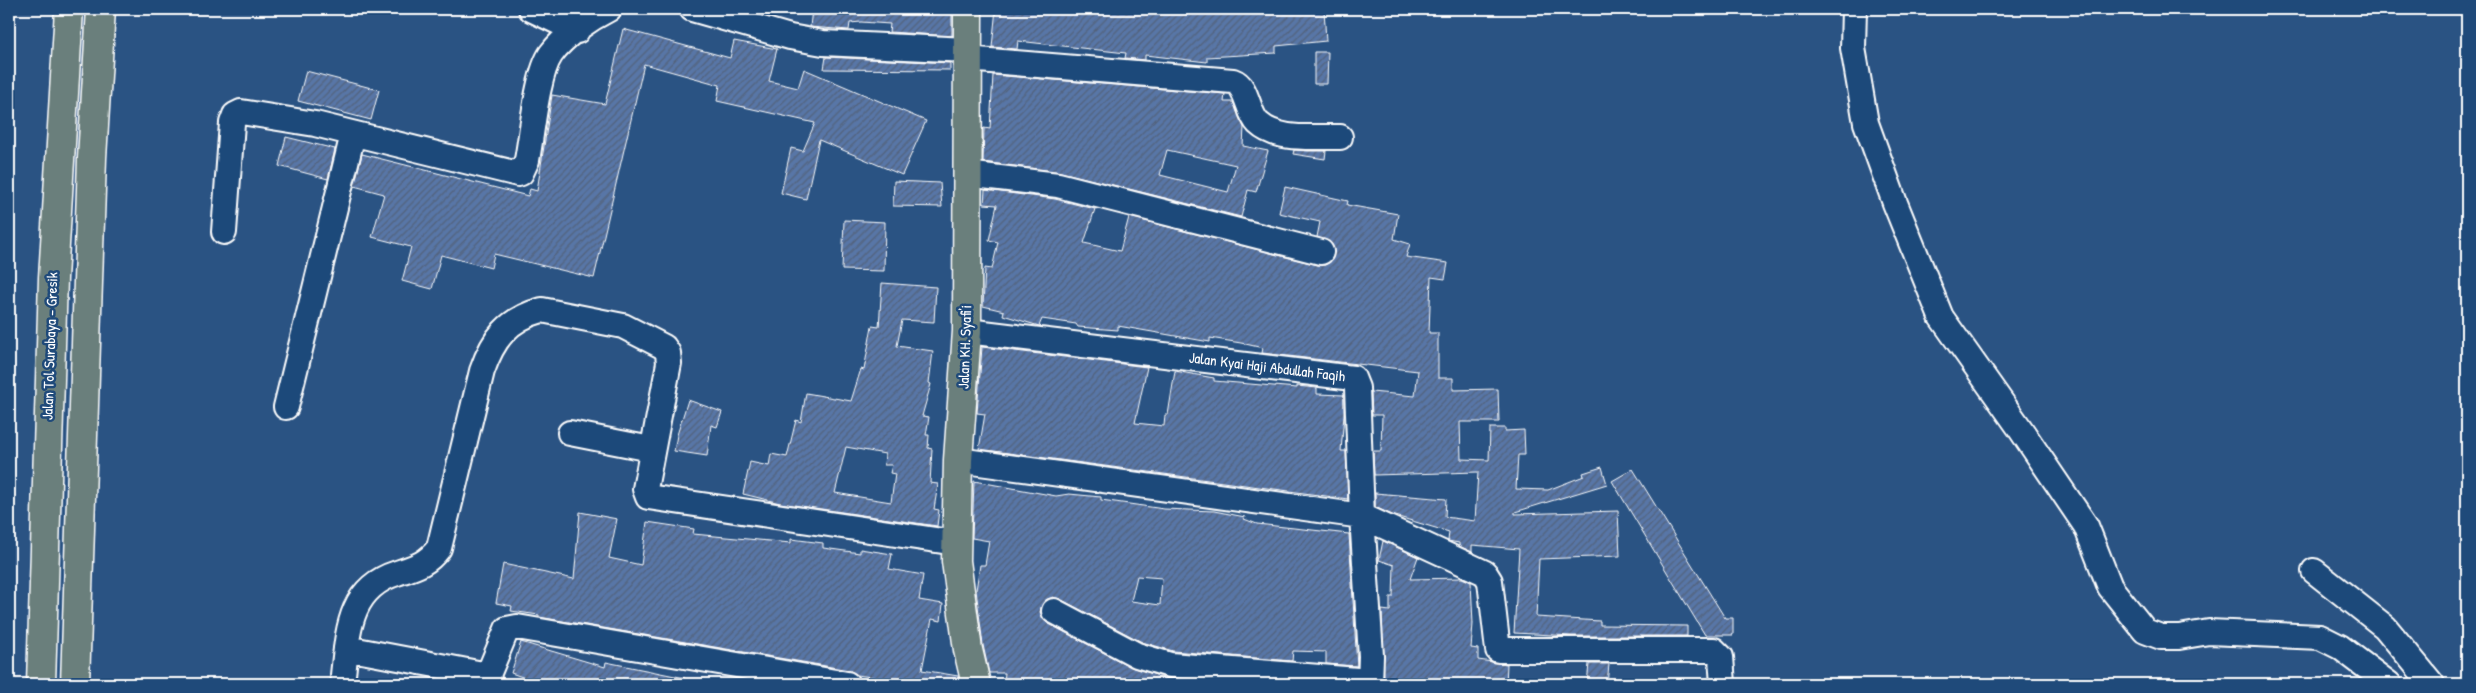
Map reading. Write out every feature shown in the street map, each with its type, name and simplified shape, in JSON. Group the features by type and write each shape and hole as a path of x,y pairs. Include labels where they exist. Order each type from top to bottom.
{"main road":[{"name":"Jalan Tol Surabaya - Gresik","path":"41,684 53,278 69,9"},
{"path":"75,684 92,158 101,9"},
{"name":"Jalan KH. Syafi'i","path":"968,9 966,54 967,331 958,460 956,561 964,624 976,684"}],"street":[{"path":"531,9 577,31"},
{"path":"224,232 232,123 235,115 241,112 315,124 518,174 521,173 527,160 543,73 551,55 577,31 609,9"},
{"path":"692,9 790,36 824,43 966,54 1233,81 1239,83 1254,118 1273,132 1287,135 1340,137"},
{"path":"1854,9 1853,48 1866,123 1895,203 1941,317 2086,526 2110,587 2145,631 2161,637 2179,637 2209,632 2320,636 2340,647 2389,684"},
{"path":"286,407 353,134"},
{"path":"966,174 1058,185 1321,252"},
{"path":"343,674 351,620 360,598 377,580 422,566 431,559 439,548 489,348 508,326 531,313 542,310 623,326 664,347 668,353 669,363 645,488 646,494 652,498 956,543"},
{"name":"Jalan Kyai Haji Abdullah Faqih","path":"967,331 1353,378 1357,388 1362,516 1372,656 1370,683"},
{"path":"570,433 651,449"},
{"path":"958,460 1362,516 1488,576 1498,650 1714,650 1721,656 1723,684"},
{"path":"2314,571 2385,627 2432,684"},
{"path":"1054,611 1137,654 1170,665 1370,683"},
{"path":"346,648 489,679 507,629 522,627 847,684"}],"building":[{"path":"812,9 952,9 952,36 889,32 890,24 861,22 850,23 849,30 810,27"},
{"path":"996,9 1090,9 1104,12 1105,9 1163,9 1226,13 1226,9 1272,9 1272,13 1324,9 1326,41 1276,46 1276,53 1207,57 1207,62 1145,55 1145,60 1125,58 1126,53 1018,41 1017,49 992,47"},
{"path":"623,29 730,58 734,41 777,49 769,81 798,88 804,69 926,121 902,175 819,140 806,199 781,193 791,148 803,151 815,123 717,101 720,85 644,64 594,278 494,254 491,268 441,255 432,289 402,281 411,247 372,237 384,194 354,186 362,154 528,196 530,189 537,191 552,95 605,104"},
{"path":"1314,52 1328,52 1327,84 1314,84"},
{"path":"826,57 950,63 950,70 824,69"},
{"path":"306,71 379,90 371,120 298,101"},
{"path":"993,75 1225,94 1224,102 1233,102 1244,127 1243,146 1268,151 1256,192 1248,190 1241,217 1061,172 983,162 984,128 990,129","holes":["1167,150 1236,165 1228,192 1160,175"]},
{"path":"286,137 335,149 328,179 279,166"},
{"path":"1294,150 1326,151 1325,159 1293,154"},
{"path":"894,181 940,183 942,207 893,206"},
{"path":"1285,187 1348,201 1347,205 1398,214 1394,239 1410,244 1406,257 1448,263 1445,279 1431,277 1429,333 1438,333 1438,378 1453,378 1453,390 1498,389 1499,422 1460,422 1461,459 1489,460 1490,428 1505,428 1505,431 1524,430 1525,455 1518,455 1516,489 1548,490 1584,476 1583,473 1602,467 1607,484 1515,512 1515,514 1618,511 1620,556 1539,559 1536,617 1600,621 1600,625 1687,626 1687,636 1572,636 1514,633 1519,549 1472,545 1472,552 1459,546 1459,543 1448,541 1449,532 1392,515 1375,507 1375,493 1446,499 1445,517 1475,521 1478,472 1374,475 1373,451 1381,451 1382,415 1372,415 1371,392 1415,396 1418,371 1262,353 1263,348 1241,343 1210,338 1210,342 1118,326 1118,330 1078,327 1076,324 1042,319 1039,326 1003,315 1004,311 983,306 985,268 992,269 998,242 989,240 997,205 984,204 985,190 1055,199 1095,209 1084,243 1120,251 1129,217 1318,265 1325,265 1331,261 1334,249 1330,242 1317,237 1320,222 1279,213"},
{"path":"844,220 885,222 884,271 842,270"},
{"path":"882,283 936,287 934,322 902,320 897,346 933,351 929,383 931,384 922,416 929,417 926,435 929,435 928,448 932,449 930,483 938,484 934,509 939,510 937,526 780,503 743,494 750,462 769,466 771,454 787,457 796,420 801,422 806,393 851,401 861,369 864,370 872,326 879,327","holes":["846,447 885,454 884,465 892,465 890,473 895,474 891,502 835,493"]},
{"path":"982,347 1147,367 1135,423 1164,426 1165,415 1168,415 1175,371 1214,378 1214,381 1317,388 1317,394 1344,395 1341,451 1346,451 1348,499 979,449 985,414 977,413"},
{"path":"688,400 722,412 717,427 711,425 707,456 674,451"},
{"path":"1633,469 1725,618 1733,618 1733,635 1705,635 1612,481"},
{"path":"974,481 1056,496 1069,494 1101,497 1101,500 1164,509 1214,511 1245,517 1244,519 1257,524 1349,534 1357,666 1326,664 1326,652 1293,651 1292,661 1173,651 1142,642 1053,597 1046,600 1040,612 1047,623 1131,667 1169,679 1238,684 1004,682 1005,673 989,673 983,645 976,590 980,565 985,565 989,541 972,538","holes":["1137,576 1162,578 1160,605 1131,601"]},
{"path":"580,512 617,519 609,558 641,565 647,522 694,529 693,534 791,543 791,539 823,543 823,548 860,553 860,549 892,554 889,569 923,575 919,600 943,604 941,621 932,619 922,670 958,676 960,684 885,682 885,679 857,675 849,670 539,617 539,615 511,611 512,606 496,603 503,564 574,579"},
{"path":"1383,541 1418,557 1410,579 1462,578 1471,582 1473,624 1471,648 1478,649 1478,660 1507,664 1506,684 1384,684 1382,610 1390,611 1390,597 1393,597 1394,565 1379,560"},
{"path":"521,642 605,667 606,662 685,678 685,684 542,684 511,673"},
{"path":"1589,664 1609,664 1607,684 1587,684"}]}
